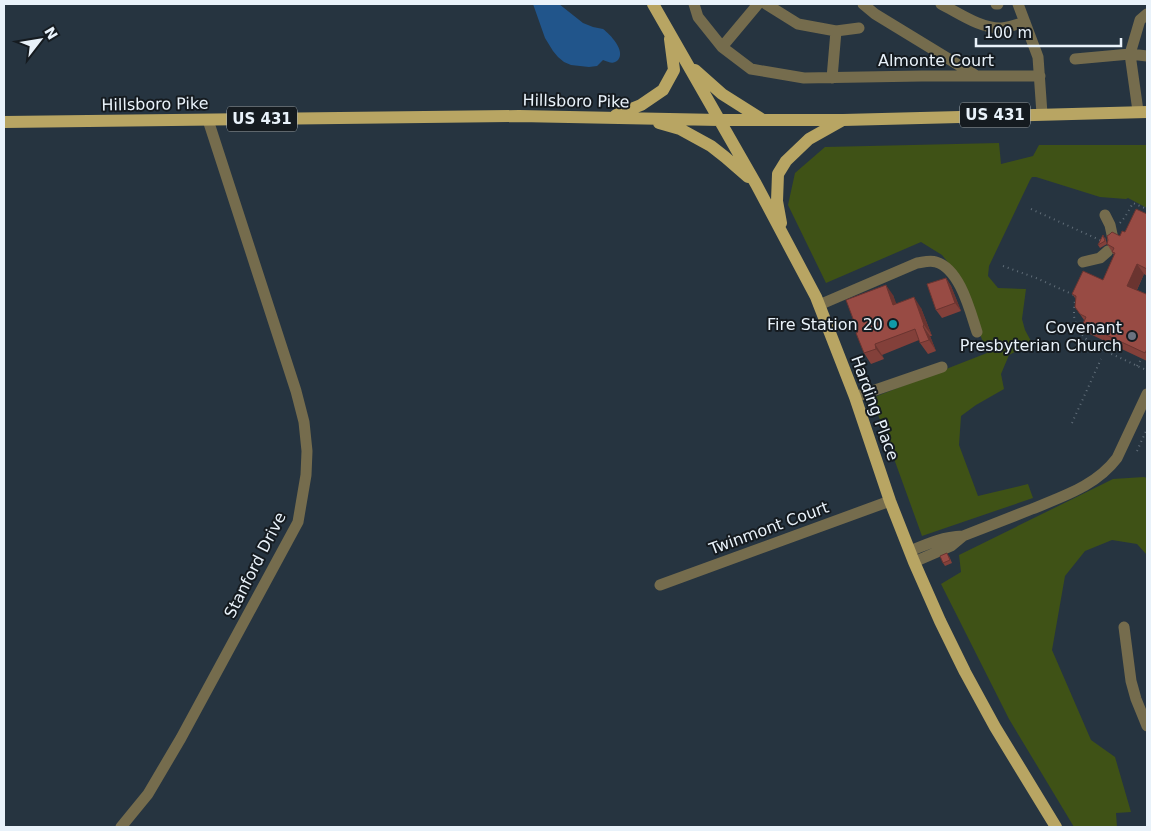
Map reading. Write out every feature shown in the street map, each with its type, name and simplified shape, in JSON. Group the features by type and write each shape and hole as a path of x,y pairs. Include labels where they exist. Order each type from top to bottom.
{"main road":[{"name":"Harding Place","path":"653,4 756,184 801,268 819,305 855,398 890,501 940,620 965,672 995,727 1056,827"},
{"path":"610,117 640,105 662,90 674,70 669,32"},
{"path":"686,62 722,94 763,120"},
{"name":"Hillsboro Pike","path":"4,122 519,116 719,120 843,120 1143,112"},
{"path":"640,118 680,129 703,142 725,157 756,184"},
{"path":"783,235 777,201 778,174 786,162 809,139 843,120"}],"street":[{"name":"Almonte Court","path":"694,4 698,17 722,48 751,69 804,78 1040,76"},
{"path":"722,48 758,4"},
{"path":"766,4 798,24 836,31 859,28"},
{"path":"863,4 875,14 976,76"},
{"path":"941,4 975,21 993,27 1009,27 1025,22"},
{"path":"1018,4 1038,57 1042,114"},
{"path":"1143,112 1130,54 1140,20 1147,14"},
{"path":"832,78 836,31"},
{"path":"1075,59 1130,54 1147,56"},
{"name":"Stanford Drive","path":"121,827 148,794 181,738 298,522 306,475 307,451 304,422 296,391 208,120"},
{"path":"1084,262 1100,258 1108,244 1110,225 1105,215"},
{"path":"819,305 917,262 930,261 939,263 950,270 963,292 977,332"},
{"path":"855,398 942,367"},
{"path":"912,556 951,546 963,536 1069,494 1090,483 1110,467 1117,458 1147,394"},
{"name":"Twinmont Court","path":"660,584 890,501"},
{"path":"1124,627 1131,681 1147,726"}],"path":[{"path":"1118,225 1133,203 1147,210"},
{"path":"1031,209 1108,244"},
{"path":"1003,266 1076,296 1074,310 1078,329 1089,342 1147,370"},
{"path":"1098,347 1101,340"},
{"path":"1138,366 1142,358"},
{"path":"1072,423 1101,359"},
{"path":"1137,451 1147,429"}],"green space":[{"path":"999,143 1001,164 1033,156 1039,145 1147,145 1147,208 1128,198 1100,197 1032,177 989,266 988,276 998,288 1026,289 1022,319 1032,343 1009,355 1001,374 1004,389 961,416 959,445 978,496 1028,484 1033,498 922,536 872,398 987,353 958,275 942,255 921,242 826,283 788,205 795,173 825,147"},
{"path":"1147,478 1147,555 1137,544 1112,540 1085,551 1065,576 1052,650 1091,740 1115,757 1131,812 1116,813 1117,827 1074,827 1009,719 941,584 961,572 959,555 1113,479"}],"water":[{"path":"533,4 559,4 583,23 603,29 619,48 620,56 618,60 613,63 603,60 597,66 589,67 571,65 564,62 553,51 545,38"}],"building":[{"path":"1136,209 1147,214 1147,269 1137,264 1127,286 1146,294 1147,292 1147,349 1145,353 1083,324 1086,317 1080,314 1075,307 1076,296 1072,294 1083,271 1103,280 1115,253 1112,252 1114,248 1107,244 1107,236 1112,232 1120,236 1122,231 1125,232"},
{"path":"1103,235 1105,241 1098,245"},
{"path":"946,278 955,303 936,310 927,284"},
{"name":"Fire Station 20","path":"886,285 893,305 914,297 929,340 920,343 915,329 875,344 876,349 864,353 846,300"},
{"path":"947,553 950,560 943,563 940,556"}],"place":[{"name":"Fire Station 20","path":"893,324"},
{"name":"Covenant Presbyterian Church","path":"1132,336"}]}
